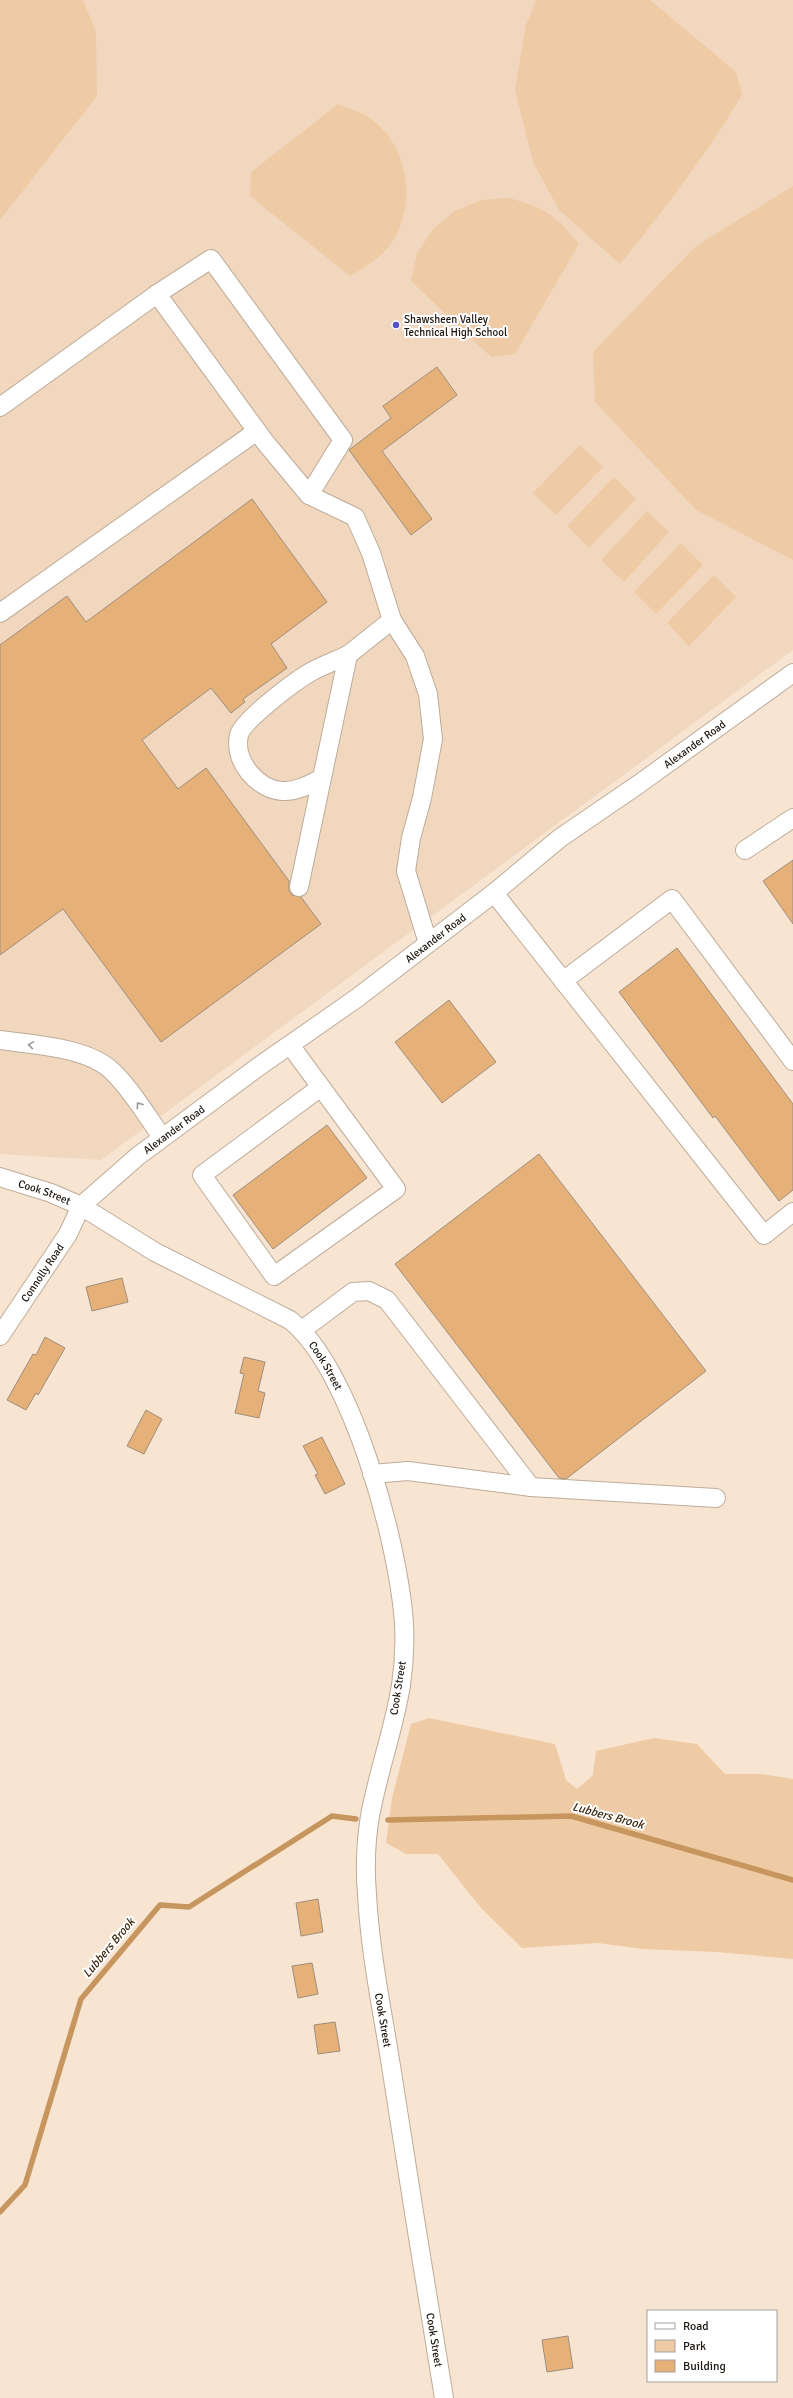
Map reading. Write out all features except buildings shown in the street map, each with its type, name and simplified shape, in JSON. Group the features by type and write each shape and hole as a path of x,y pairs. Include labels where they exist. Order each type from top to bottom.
{"street":[{"path":"0,407 158,294 210,259 343,440 309,495"},
{"path":"158,294 257,431 309,495 355,517 371,553 392,620 415,656 428,694 433,739 422,798 411,838 406,871 428,943"},
{"path":"0,613 257,431"},
{"path":"322,778 303,788 284,791 268,788 253,777 242,762 239,735 247,720 309,673 348,655 392,620"},
{"path":"299,887 348,655"},
{"name":"Alexander Road","path":"81,1206 162,1137 357,998 494,893 560,838 645,780 793,672"},
{"path":"745,850 793,818"},
{"path":"494,893 764,1235 793,1212"},
{"path":"563,980 672,899 793,1062"},
{"path":"0,1040 59,1050 97,1061 111,1070 130,1092 162,1137"},
{"path":"290,1045 321,1087 396,1189 274,1276 202,1175 321,1087"},
{"name":"Cook Street","path":"0,1177 51,1193 81,1206 155,1252 290,1320 302,1330 333,1379 364,1450 384,1515 394,1560 404,1623 404,1652 400,1686 370,1818 366,1892 371,1934 413,2208 444,2398"},
{"name":"Connolly Road","path":"0,1336 68,1234 81,1206"},
{"path":"302,1330 353,1292 370,1291 387,1300 531,1487"},
{"path":"372,1474 408,1471 531,1487 716,1498"}],"shaded area":[{"name":"Shawsheen Valley Technical High School","path":"0,0 793,0 793,650 101,1160 0,1154"}],"green space":[{"path":"0,0 83,0 96,32 97,96 0,220"},
{"path":"536,0 650,0 736,72 742,95 684,182 620,264 559,210 533,162 515,90 526,25"},
{"path":"338,104 363,114 378,125 390,138 404,170 406,188 405,206 401,223 394,239 380,256 350,276 250,196 251,172"},
{"path":"793,186 793,560 696,510 595,402 593,352 696,246"},
{"path":"509,198 532,205 549,214 571,234 579,244 515,354 491,357 411,281 417,253 433,229 455,211 481,200"},
{"path":"580,445 603,467 556,515 533,493"},
{"path":"614,477 636,499 589,548 567,526"},
{"path":"647,511 669,532 624,582 601,560"},
{"path":"681,543 703,565 656,614 634,592"},
{"path":"714,575 736,597 689,646 667,623"},
{"path":"429,1718 555,1744 566,1780 577,1789 593,1775 596,1751 654,1738 697,1744 725,1774 762,1774 793,1779 793,1959 717,1952 643,1949 598,1943 522,1948 481,1908 438,1854 406,1854 386,1843 392,1798 411,1724"}],"waterway":[{"name":"Lubbers Brook","path":"0,2212 25,2185 81,1999 160,1905 189,1907 332,1816 356,1819"},
{"name":"Lubbers Brook","path":"388,1820 571,1816 793,1880"}],"place":[{"name":"Shawsheen Valley Technical High School","path":"396,325"}]}
